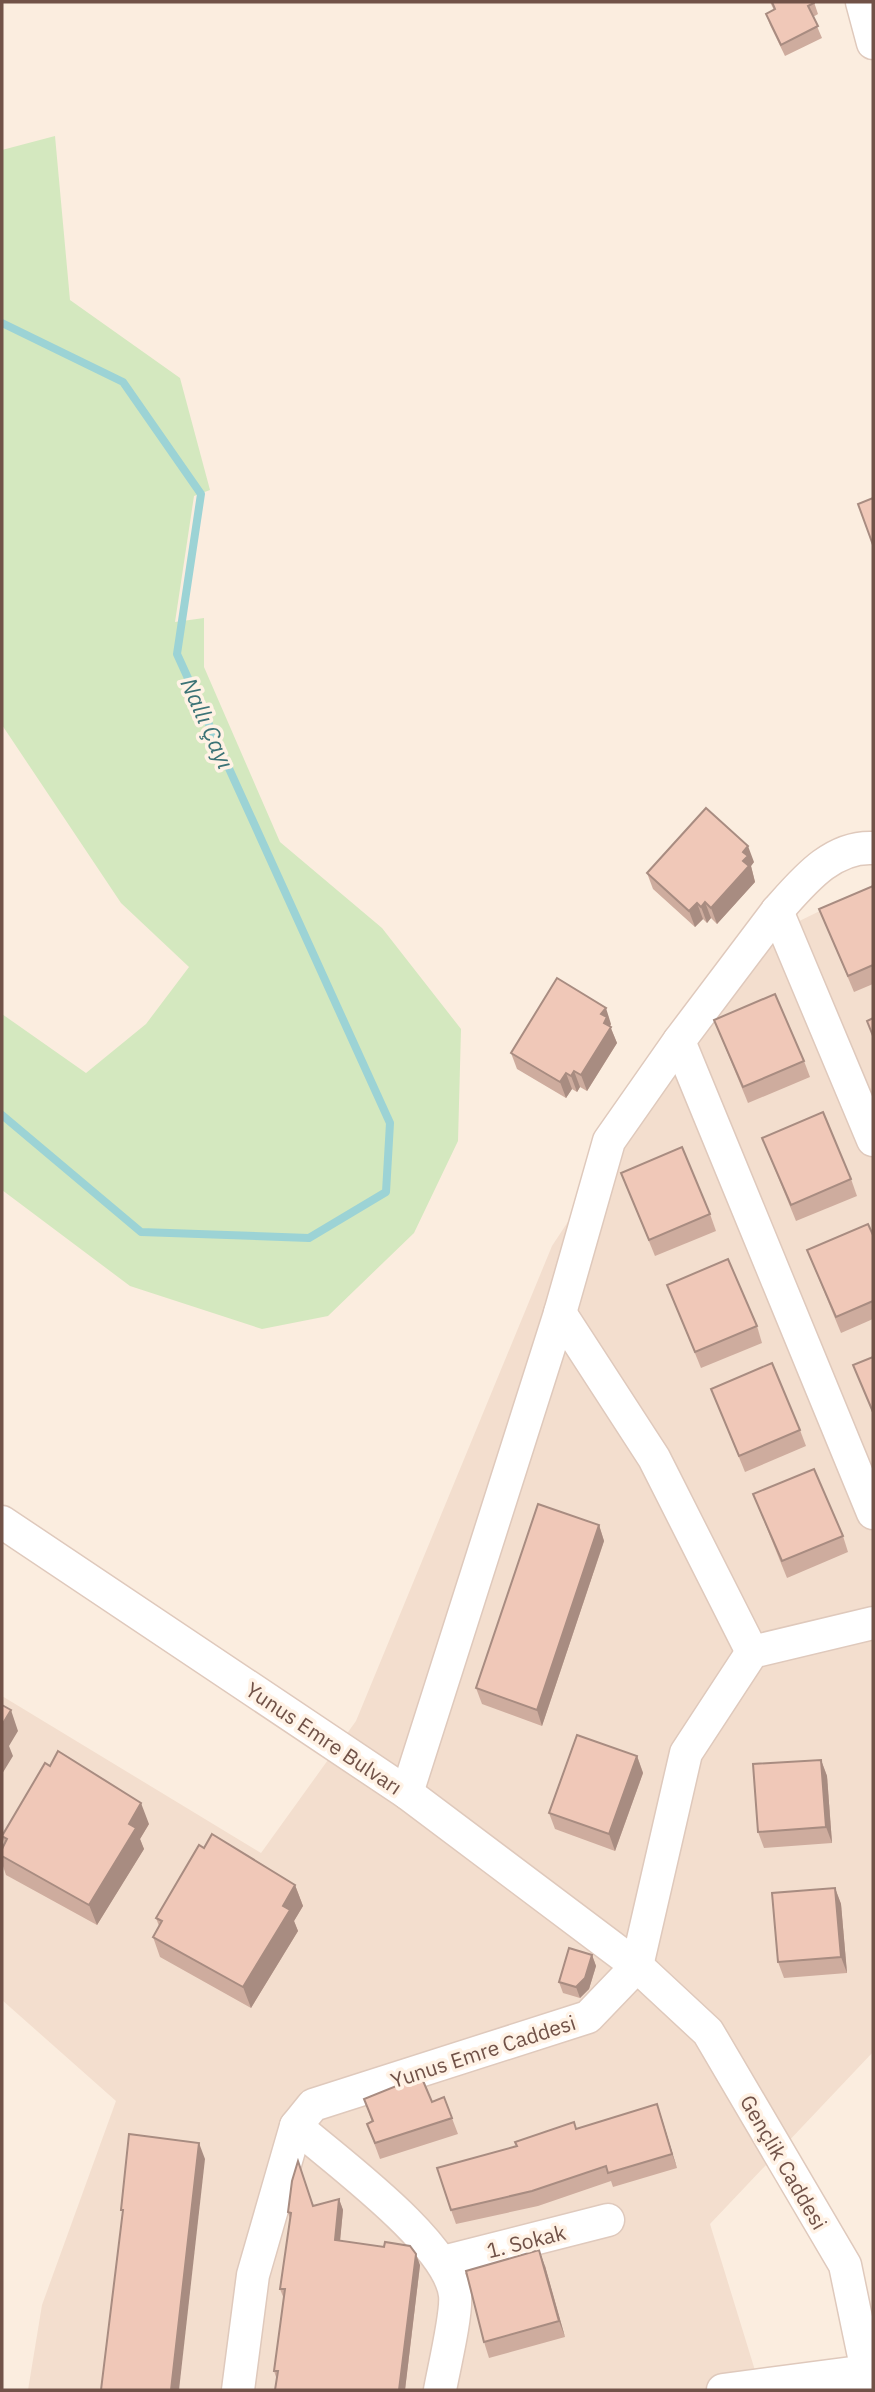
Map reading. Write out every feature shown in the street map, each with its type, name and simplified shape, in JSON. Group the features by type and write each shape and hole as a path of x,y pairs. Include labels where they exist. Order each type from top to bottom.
{"street":[{"path":"862,2 873,43"},
{"path":"407,1793 560,1312 609,1141 679,1041 778,911 813,871 855,847 873,848"},
{"path":"778,911 873,1140"},
{"path":"679,1041 873,1513"},
{"path":"560,1312 654,1458 752,1652"},
{"name":"Yunus Emre Bulvarı","path":"2,1522 407,1793 637,1966"},
{"path":"637,1966 686,1753 752,1652 873,1622"},
{"name":"Yunus Emre Caddesi","path":"296,2126 313,2105 588,2017 637,1966"},
{"name":"Gençlik Caddesi","path":"637,1966 708,2032 845,2266 865,2381"},
{"path":"238,2390 254,2274 296,2126 413,2228 443,2262 455,2295 440,2390"},
{"name":"1. Sokak","path":"443,2262 608,2220"},
{"path":"723,2390 865,2381"}],"shaded area":[{"path":"873,885 873,2052 710,2224 761,2390 28,2390 42,2305 116,2101 2,2000 2,1696 261,1853 356,1721 552,1246 750,945"}],"green space":[{"path":"55,136 70,300 180,378 210,490 194,496 175,622 204,618 204,667 280,842 382,928 461,1029 458,1141 414,1233 328,1316 262,1329 130,1286 2,1190 2,1014 86,1073 146,1024 189,967 121,903 2,725 2,150"}],"building":[{"path":"772,2 814,2 808,6 818,26 781,45 766,14 775,9"},
{"path":"873,498 873,545 858,504"},
{"path":"706,808 748,846 743,852 748,856 743,861 749,866 711,908 705,902 701,907 697,903 689,911 647,873"},
{"path":"873,886 873,965 848,976 819,909"},
{"path":"557,978 606,1008 601,1014 607,1017 604,1023 611,1027 581,1075 574,1071 571,1076 566,1073 560,1082 511,1053"},
{"path":"775,994 804,1061 743,1087 714,1020"},
{"path":"873,1018 873,1036 867,1021"},
{"path":"823,1112 851,1179 791,1205 762,1138"},
{"path":"682,1147 710,1214 649,1240 621,1173"},
{"path":"868,1224 873,1235 873,1301 836,1317 807,1250"},
{"path":"728,1259 757,1326 695,1352 667,1285"},
{"path":"873,1357 873,1412 853,1365"},
{"path":"772,1363 800,1430 739,1456 711,1389"},
{"path":"814,1469 843,1536 782,1561 753,1494"},
{"path":"538,1504 599,1525 537,1710 476,1688"},
{"path":"2,1705 11,1710 2,1725"},
{"path":"577,1735 637,1756 609,1834 549,1813"},
{"path":"58,1751 141,1803 129,1824 136,1828 89,1905 2,1856 7,1839 2,1836 45,1763 50,1766"},
{"path":"821,1760 826,1827 758,1832 753,1764"},
{"path":"212,1834 295,1885 283,1906 290,1910 243,1987 153,1937 162,1921 156,1918 199,1845 204,1848"},
{"path":"835,1888 841,1957 778,1962 772,1893"},
{"path":"569,1948 592,1955 585,1978 576,1987 559,1982"},
{"path":"421,2076 432,2102 444,2097 452,2118 375,2143 367,2124 373,2121 364,2099"},
{"path":"657,2104 672,2154 608,2173 606,2166 532,2191 451,2210 437,2168 517,2146 515,2142 574,2122 576,2129"},
{"path":"129,2134 199,2143 171,2390 101,2390 123,2210"},
{"path":"298,2161 313,2206 339,2199 335,2240 384,2247 385,2242 410,2246 416,2254 399,2390 275,2390 278,2371 274,2371 285,2289 280,2289 291,2213 288,2212 292,2181"},
{"path":"539,2250 559,2321 484,2342 466,2271"}],"waterway":[{"name":"Nallı Çayı","path":"2,323 123,382 201,494 177,654 390,1123 386,1192 309,1238 141,1232 2,1115"}]}
